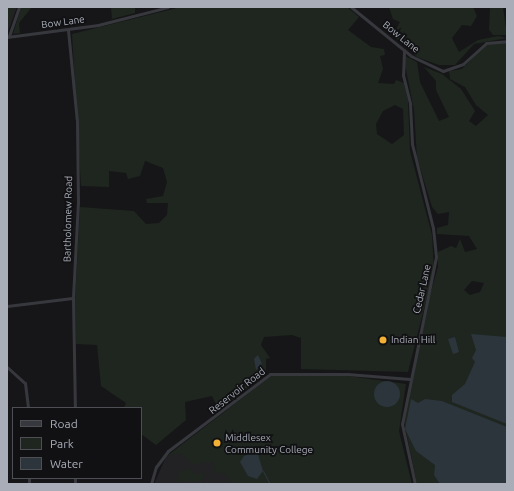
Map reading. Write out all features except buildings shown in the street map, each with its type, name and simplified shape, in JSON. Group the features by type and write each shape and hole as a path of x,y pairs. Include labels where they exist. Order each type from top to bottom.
{"street":[{"path":"8,37 19,7"},
{"name":"Bow Lane","path":"8,37 68,30 168,7"},
{"name":"Bow Lane","path":"351,7 404,50 422,62 443,71 463,64 486,42 507,41"},
{"name":"Bartholomew Road","path":"68,30 77,121 78,202 73,298 75,407"},
{"name":"Cedar Lane","path":"404,50 403,75 410,104 411,138 433,228 436,257 410,380 402,430 415,484"},
{"path":"7,306 73,298"},
{"path":"7,367 25,383 28,407"},
{"name":"Reservoir Road","path":"151,484 156,467 168,452 270,374 347,374 410,380"}],"shaded area":[{"path":"7,7 17,7 7,34"},
{"name":"Middlesex Community College","path":"221,415 269,484 154,484 166,457"}],"green space":[{"path":"7,7 14,7 7,28"},
{"path":"21,7 32,7 19,23 20,33 13,34"},
{"path":"111,7 135,7 135,13 112,19"},
{"path":"181,7 347,7 359,17 348,30 371,47 384,49 385,55 380,56 383,69 378,83 394,84 396,80 404,83 408,100 410,151 432,235 434,269 408,372 301,369 301,338 292,335 264,337 261,345 270,358 266,359 266,374 219,410 212,396 185,402 186,420 156,445 142,435 142,407 124,407 126,403 101,386 97,345 76,344 75,300 80,207 134,211 146,224 159,223 167,215 168,203 147,203 146,199 163,196 167,182 163,168 145,161 140,176 128,179 126,173 109,171 109,187 81,186 72,34","holes":["395,105 403,109 404,135 392,144 377,134 376,124 383,111"]},
{"path":"389,7 473,7 477,16 471,26 462,25 452,38 459,52 478,40 498,36 507,38 474,44 455,65 439,65 417,57 393,35 400,22 393,19"},
{"path":"490,7 503,7 507,35 493,35 489,30"},
{"path":"502,42 507,43 507,484 417,484 404,422 426,309 438,267 438,252 451,246 456,248 460,239 465,252 477,249 469,236 437,234 437,228 448,225 449,212 438,214 432,207 417,158 414,110 403,55 417,62 420,82 439,121 449,117 436,90 436,81 424,67 442,74 461,89 475,111 469,121 476,126 488,115 476,105 465,87 450,79 449,71 462,69 485,45","holes":["472,281 484,283 480,292 470,295 464,290"]},
{"path":"341,375 406,384 399,431 412,484 232,484 224,472 216,474 213,461 194,465 181,453 167,456 271,376"},
{"path":"189,469 196,474 205,473 202,482 177,482 179,472"}],"water":[{"path":"471,334 507,337 507,424 452,402 452,395 465,384 475,362 472,358 476,350"},
{"path":"455,337 459,352 453,354 448,339"},
{"path":"258,355 262,364 256,370 254,359"},
{"path":"387,381 396,385 400,394 396,403 387,407 378,403 374,394 378,385"},
{"path":"411,399 418,403 425,399 442,401 507,427 507,484 440,484 434,475 435,465 416,451 405,429"},
{"path":"257,451 263,471 257,479 248,476 240,462 244,456"}],"waterway":[{"path":"263,471 270,484"}],"place":[{"name":"Indian Hill","path":"383,340"},
{"name":"Middlesex Community College","path":"217,443"}]}
